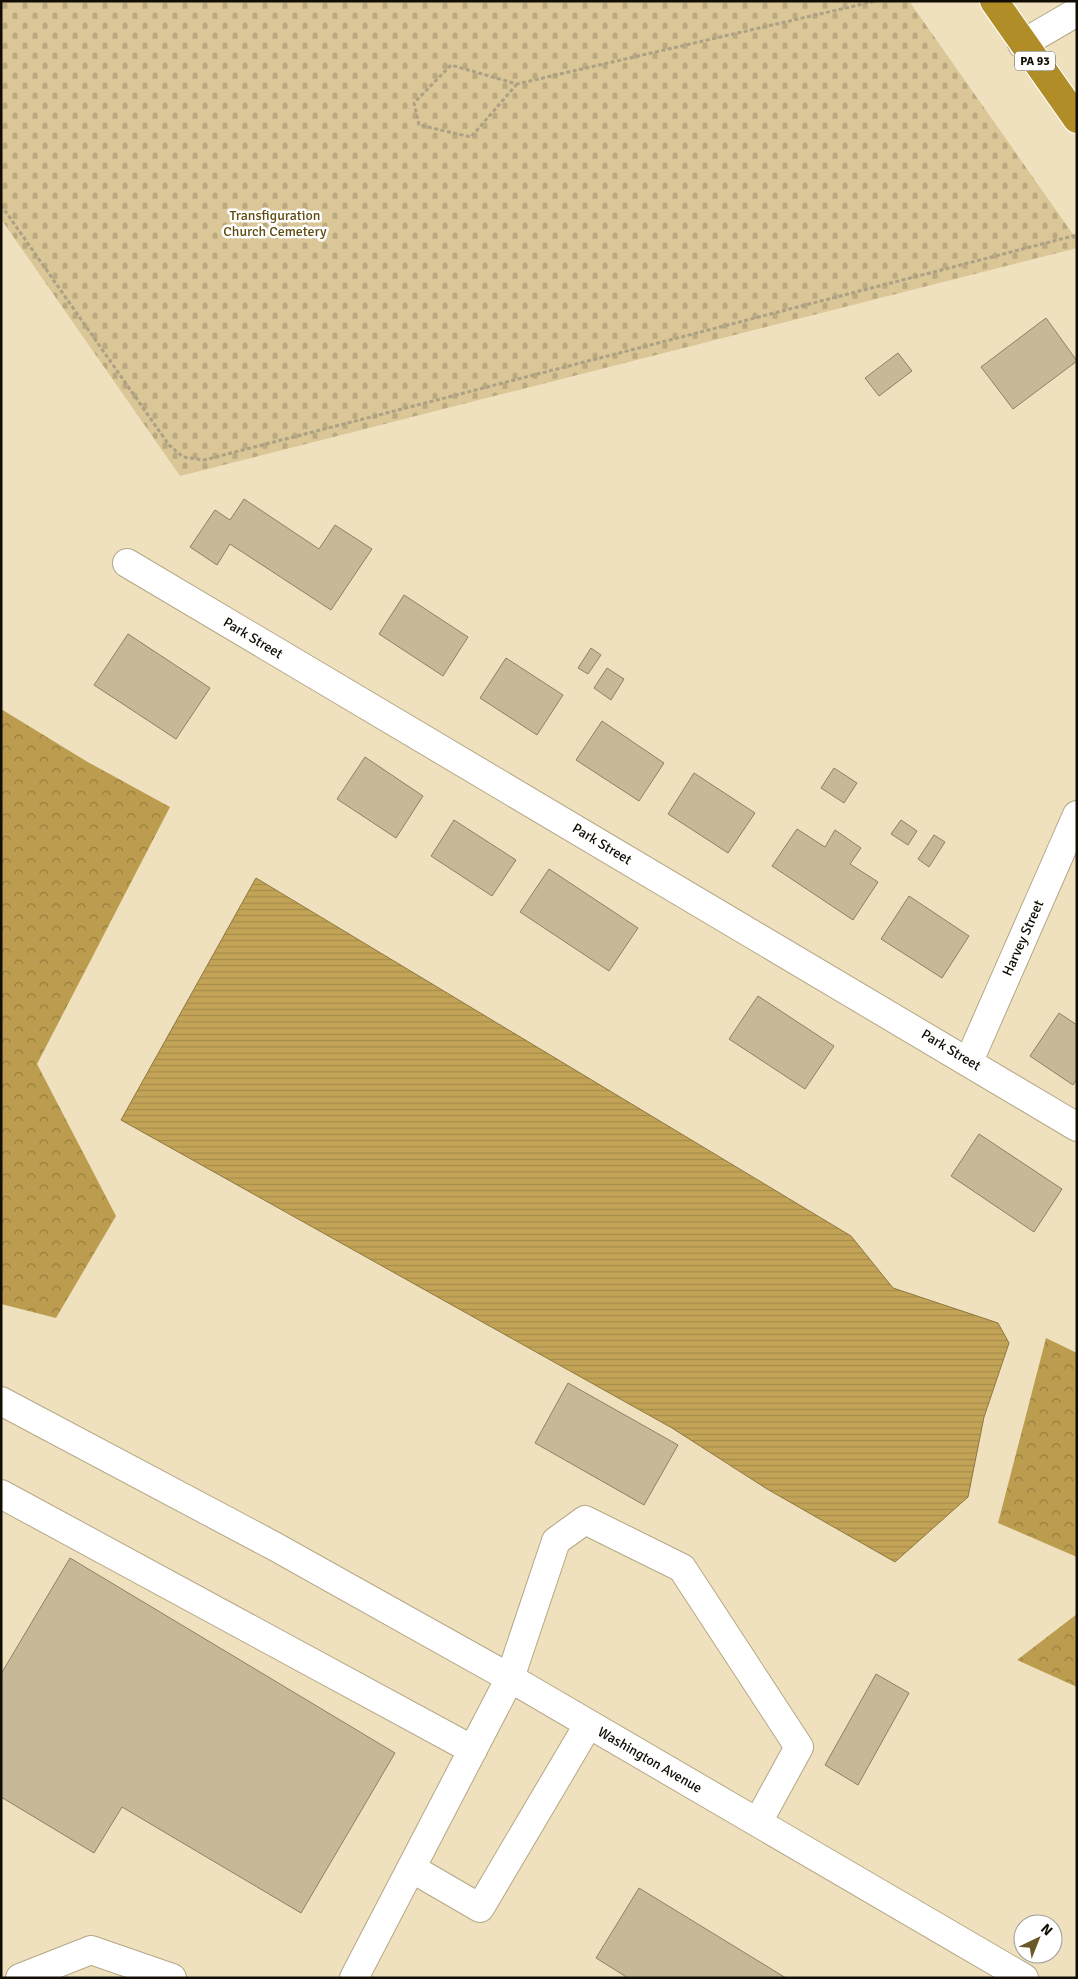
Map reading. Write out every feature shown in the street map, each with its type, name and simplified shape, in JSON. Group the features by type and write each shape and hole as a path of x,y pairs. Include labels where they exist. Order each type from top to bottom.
{"highway":[{"name":"PA 93","path":"994,1 1022,44 1077,119"}],"street":[{"path":"1022,44 1077,12"},
{"name":"Park Street","path":"127,563 1077,1126"},
{"name":"Harvey Street","path":"969,1061 1077,815"},
{"name":"Washington Avenue","path":"1,1401 274,1546 510,1678 1024,1978"},
{"path":"1,1494 474,1750"},
{"path":"354,1978 510,1678 556,1541 584,1520 682,1568 800,1748 758,1822"},
{"path":"411,1868 480,1908 588,1725"},
{"path":"20,1978 91,1950 172,1978"},
{"path":"75,1978 91,1950"}],"path":[{"path":"517,84 471,137 419,125 414,103 451,65 517,84 876,1"},
{"path":"1,206 169,445 183,457 204,460 1077,235"}],"green space":[{"name":"Transfiguration Church Cemetery","path":"1,1 909,1 1077,240 1077,248 180,476 1,219"},
{"path":"1,709 86,761 170,807 37,1064 116,1216 56,1318 1,1304"},
{"path":"1046,1338 1077,1353 1077,1557 998,1523"},
{"path":"1077,1614 1077,1687 1017,1660"}],"shaded area":[{"path":"256,878 851,1236 893,1288 998,1323 1009,1343 984,1417 968,1497 895,1562 767,1489 672,1428 121,1120"}],"building":[{"path":"1046,318 1077,361 1013,409 981,367"},
{"path":"898,353 912,371 879,396 865,378"},
{"path":"244,499 319,549 335,525 372,549 331,610 230,544 217,565 190,547 215,510 230,520"},
{"path":"404,595 468,637 443,676 379,634"},
{"path":"128,634 210,688 176,739 94,685"},
{"path":"591,648 601,655 588,674 578,668"},
{"path":"506,658 563,695 537,735 480,698"},
{"path":"607,668 624,679 611,700 594,688"},
{"path":"602,721 664,763 639,801 576,760"},
{"path":"365,757 423,796 396,838 337,799"},
{"path":"834,768 857,783 844,803 821,788"},
{"path":"694,773 755,813 728,853 668,814"},
{"path":"454,820 516,860 492,896 431,856"},
{"path":"901,820 917,831 908,845 891,834"},
{"path":"797,829 825,847 835,830 861,848 850,864 878,882 853,920 772,866"},
{"path":"934,835 945,842 929,867 918,859"},
{"path":"549,869 638,928 609,971 520,912"},
{"path":"909,896 969,936 942,978 881,939"},
{"path":"758,996 834,1046 805,1089 729,1039"},
{"path":"1059,1013 1077,1025 1077,1079 1073,1085 1030,1056"},
{"path":"979,1134 1062,1189 1034,1232 951,1176"},
{"path":"568,1383 678,1445 644,1505 535,1443"},
{"path":"70,1558 395,1753 301,1913 122,1807 94,1853 1,1797 1,1674"},
{"path":"876,1674 909,1693 858,1785 825,1765"},
{"path":"639,1888 786,1978 628,1978 596,1958"}]}
